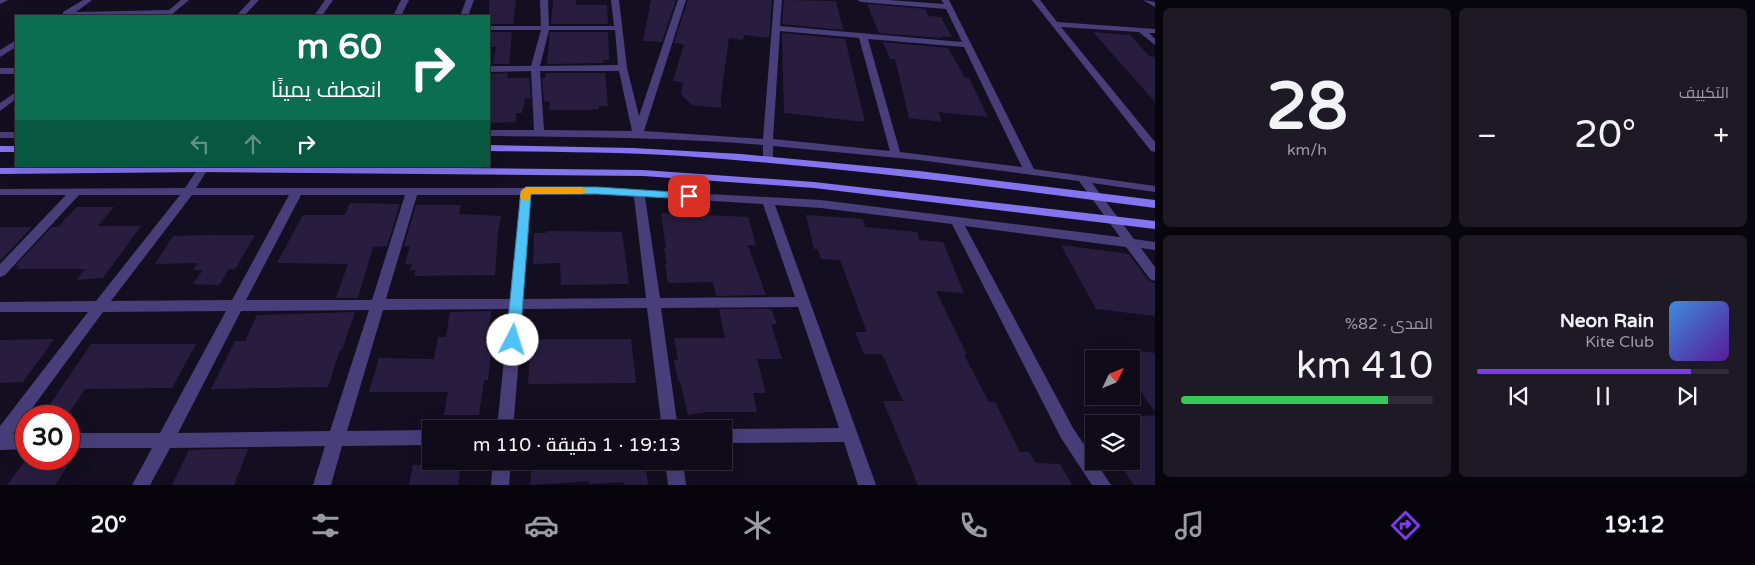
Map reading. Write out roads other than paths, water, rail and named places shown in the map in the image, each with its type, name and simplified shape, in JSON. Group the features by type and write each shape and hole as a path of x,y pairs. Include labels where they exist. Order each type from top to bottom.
{"main road":[{"path":"490,148 636,150 768,160 1155,204"},
{"path":"0,149 15,149"},
{"path":"0,171 202,169 643,172 814,185 1155,224"}],"street":[{"path":"0,2 4,0"},
{"path":"64,15 88,0"},
{"path":"64,15 169,14 185,0"},
{"path":"241,15 255,0"},
{"path":"319,15 330,0"},
{"path":"398,15 405,0"},
{"path":"464,15 470,0"},
{"path":"539,133 535,69 545,29 544,0"},
{"path":"615,0 623,68 638,134"},
{"path":"638,134 682,0"},
{"path":"768,160 778,0"},
{"path":"861,0 946,3 1030,172"},
{"path":"1036,0 1155,149"},
{"path":"1147,0 1155,5"},
{"path":"1055,24 1155,31"},
{"path":"490,28 618,28"},
{"path":"776,28 967,45"},
{"path":"1142,30 1155,43"},
{"path":"863,36 896,155"},
{"path":"0,54 15,45"},
{"path":"490,69 623,68"},
{"path":"0,71 15,71"},
{"path":"0,108 15,96"},
{"path":"490,133 638,134 768,143 896,155 1155,189"},
{"path":"0,135 15,135"},
{"path":"0,441 99,307 189,191 202,169"},
{"path":"1082,178 1155,276"},
{"path":"141,485 297,191"},
{"path":"322,485 412,191"},
{"path":"506,420 526,191"},
{"path":"0,192 597,191 821,204 1155,246"},
{"path":"0,272 77,192"},
{"path":"639,193 669,420"},
{"path":"768,201 867,485"},
{"path":"956,222 1067,433 1102,485"},
{"path":"0,307 804,302"},
{"path":"732,436 850,435"},
{"path":"80,441 422,438"},
{"path":"0,441 15,442"},
{"path":"500,485 501,470"},
{"path":"675,470 677,485"}]}
